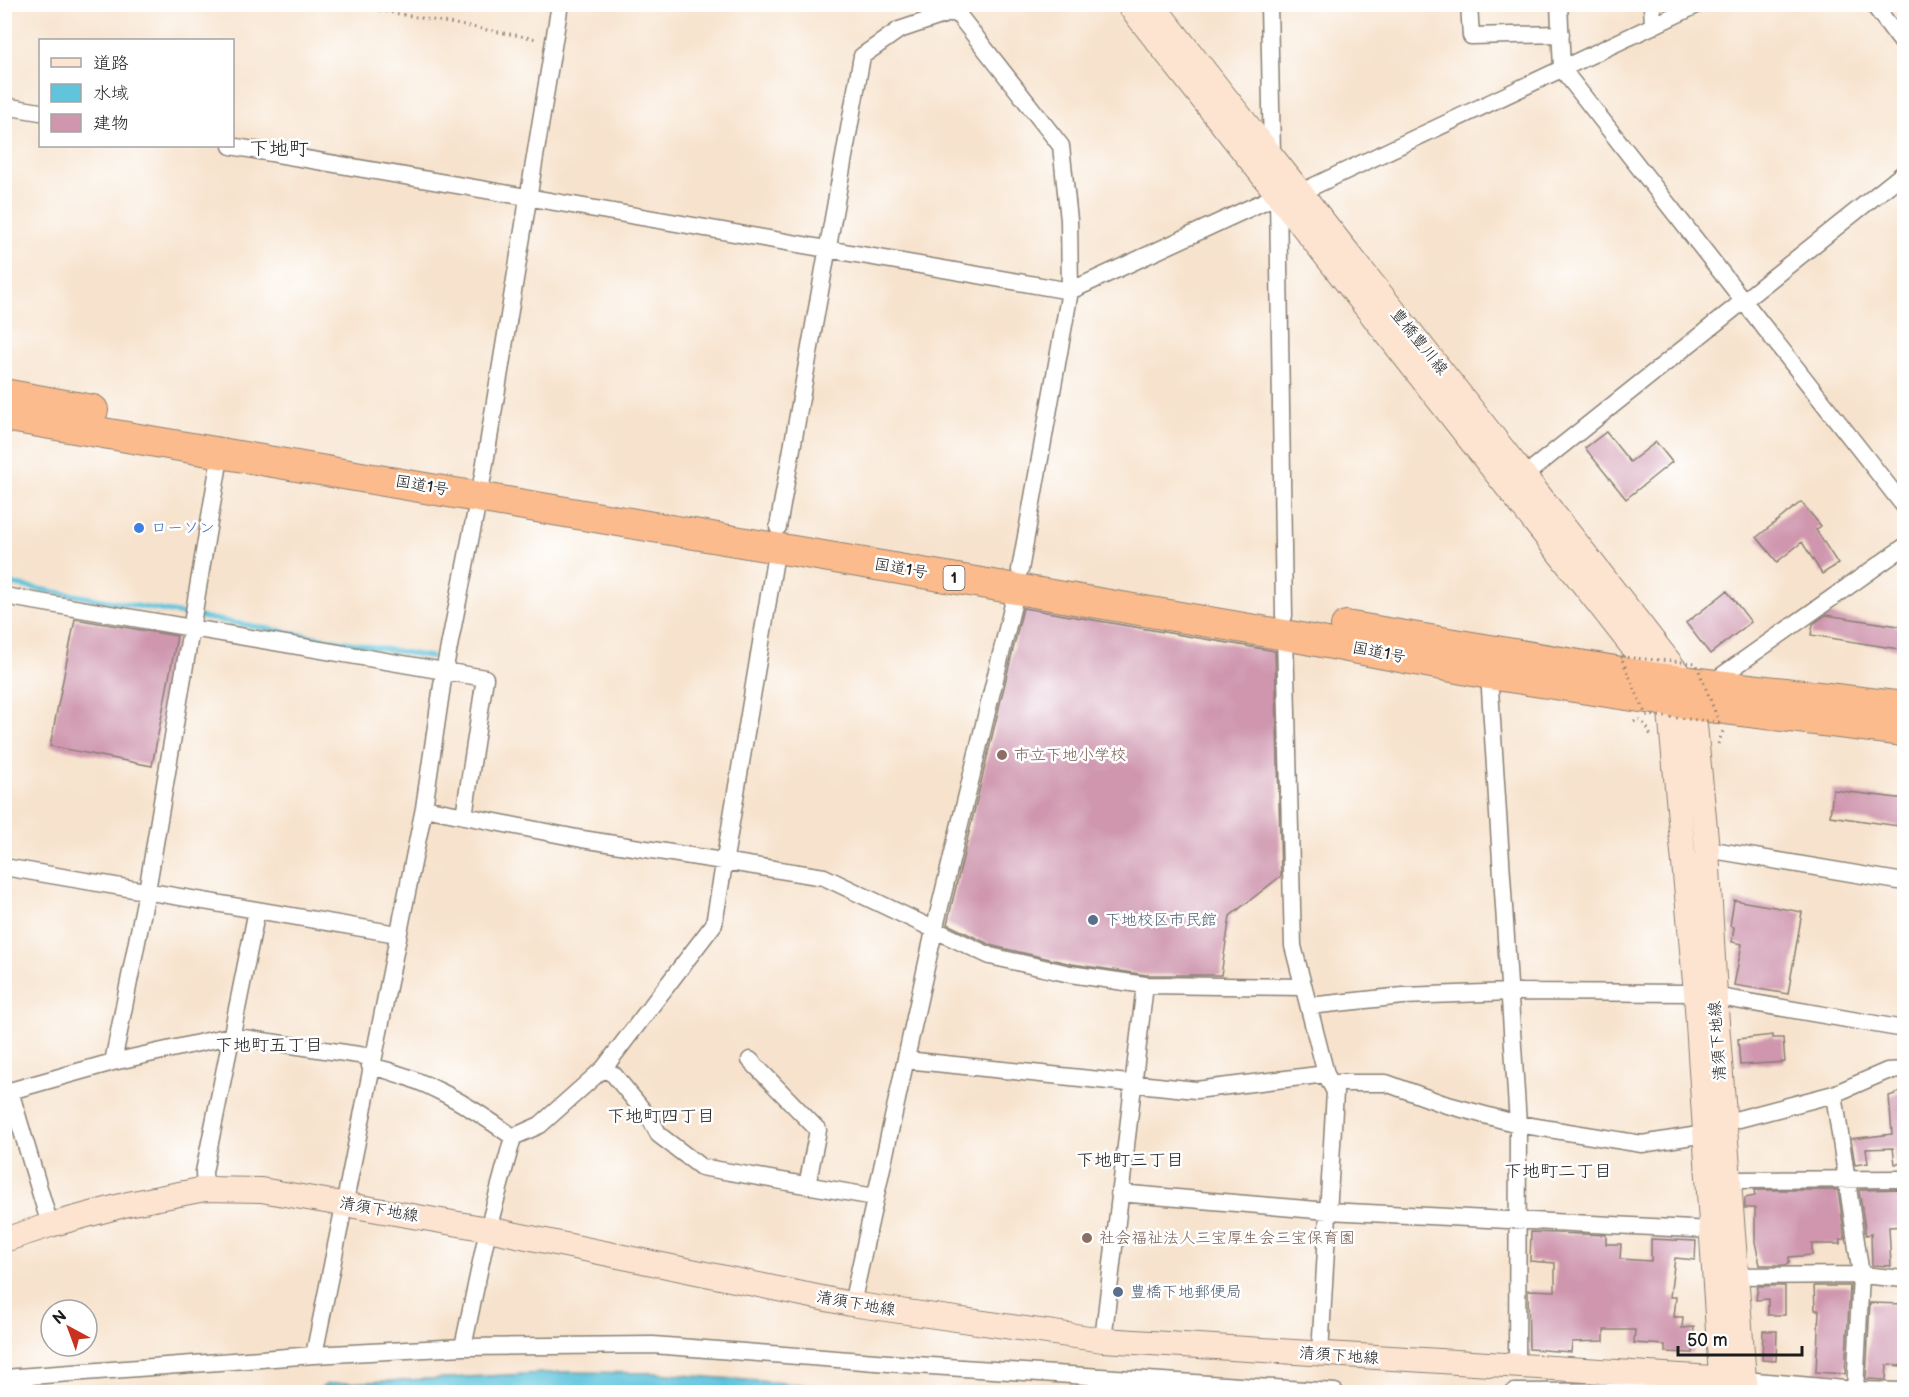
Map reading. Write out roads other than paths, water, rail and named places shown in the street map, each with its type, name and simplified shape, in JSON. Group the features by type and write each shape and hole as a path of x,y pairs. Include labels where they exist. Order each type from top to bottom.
{"highway":[{"name":"国道1号","path":"4,394 226,434 481,485 1285,625 1683,690 1905,731"},
{"name":"国道1号","path":"4,416 221,451 481,485"},
{"name":"国道1号","path":"1285,625 1489,674 1905,707"}],"main road":[{"name":"豊橋豊川線","path":"1128,4 1526,475 1683,690"},
{"name":"豊橋豊川線","path":"1152,4 1272,156 1288,194 1683,690"},
{"name":"清須下地線","path":"1683,690 1707,849 1705,994"},
{"name":"清須下地線","path":"1683,690 1715,1128 1712,1230 1733,1386"},
{"name":"清須下地線","path":"1715,1128 1730,1180 1735,1276 1733,1386"},
{"name":"清須下地線","path":"4,1240 128,1204 205,1189 261,1190 488,1229 852,1304 1103,1340 1517,1367 1733,1386"}],"street":[{"path":"314,1355 371,1062 424,808 444,672 481,485 560,4"},
{"path":"1269,4 1272,156"},
{"path":"1469,4 1471,36 1560,34"},
{"path":"1559,4 1562,69 1905,506"},
{"path":"1652,4 1653,26"},
{"path":"234,147 1070,291 1562,69 1699,4"},
{"path":"1873,4 1905,45"},
{"path":"513,1137 540,1125 604,1068 714,924 722,861 777,537 862,56 899,30 953,8 1061,146 1069,220 1070,291 1019,579 934,931 852,1304"},
{"path":"4,106 39,112"},
{"path":"1526,475 1905,173"},
{"path":"1288,194 1285,625 1293,946 1328,1079 1335,1092 1320,1354"},
{"path":"113,1062 147,891 221,451"},
{"path":"1683,690 1905,547"},
{"path":"4,596 191,621 444,672 485,678 464,816"},
{"path":"1489,674 1518,1124 1517,1367"},
{"path":"424,808 582,839 824,877 990,956 1070,974 1145,985 1304,987"},
{"path":"1707,849 1905,882"},
{"path":"4,867 397,933"},
{"path":"205,1189 204,1172 257,910"},
{"path":"1103,1340 1119,1193 1135,1086 1145,985"},
{"path":"1309,1006 1403,996 1511,992 1705,994 1905,1029"},
{"path":"50,1225 10,1091 113,1062 230,1036 371,1062 451,1095 513,1137"},
{"path":"750,1060 818,1130 807,1186"},
{"path":"906,1060 942,1062 1135,1086 1196,1090 1328,1079 1386,1083 1444,1104 1518,1124 1642,1144 1715,1128 1833,1094 1887,1071 1905,1070"},
{"path":"604,1068 614,1075 651,1120 659,1135 701,1167 876,1197"},
{"path":"1833,1094 1862,1275 1855,1390"},
{"path":"463,1347 488,1229 513,1137"},
{"path":"1730,1180 1905,1179"},
{"path":"1119,1193 1328,1211 1712,1230"},
{"path":"1735,1276 1862,1275 1905,1279"},
{"path":"4,1378 314,1355 463,1347 653,1345 915,1365 1335,1392"},
{"path":"1733,1386 1905,1391"},
{"path":"1514,1392 1677,1391"}],"water":[{"path":"566,1372 656,1373 897,1392 313,1392 328,1384"}],"waterway":[{"path":"4,583 431,657"}],"tunnel":[{"path":"1677,1391 1715,1392"}],"place":[{"name":"ローソン","path":"139,528"},
{"name":"市立下地小学校","path":"1002,755"},
{"name":"下地校区市民館","path":"1093,920"},
{"name":"社会福祉法人三宝厚生会三宝保育園","path":"1087,1238"},
{"name":"豊橋下地郵便局","path":"1118,1292"}],"district":[{"name":"下地町","path":"279,149"},
{"name":"下地町五丁目","path":"269,1045"},
{"name":"下地町四丁目","path":"661,1116"},
{"name":"下地町三丁目","path":"1130,1160"},
{"name":"下地町二丁目","path":"1558,1171"}]}
